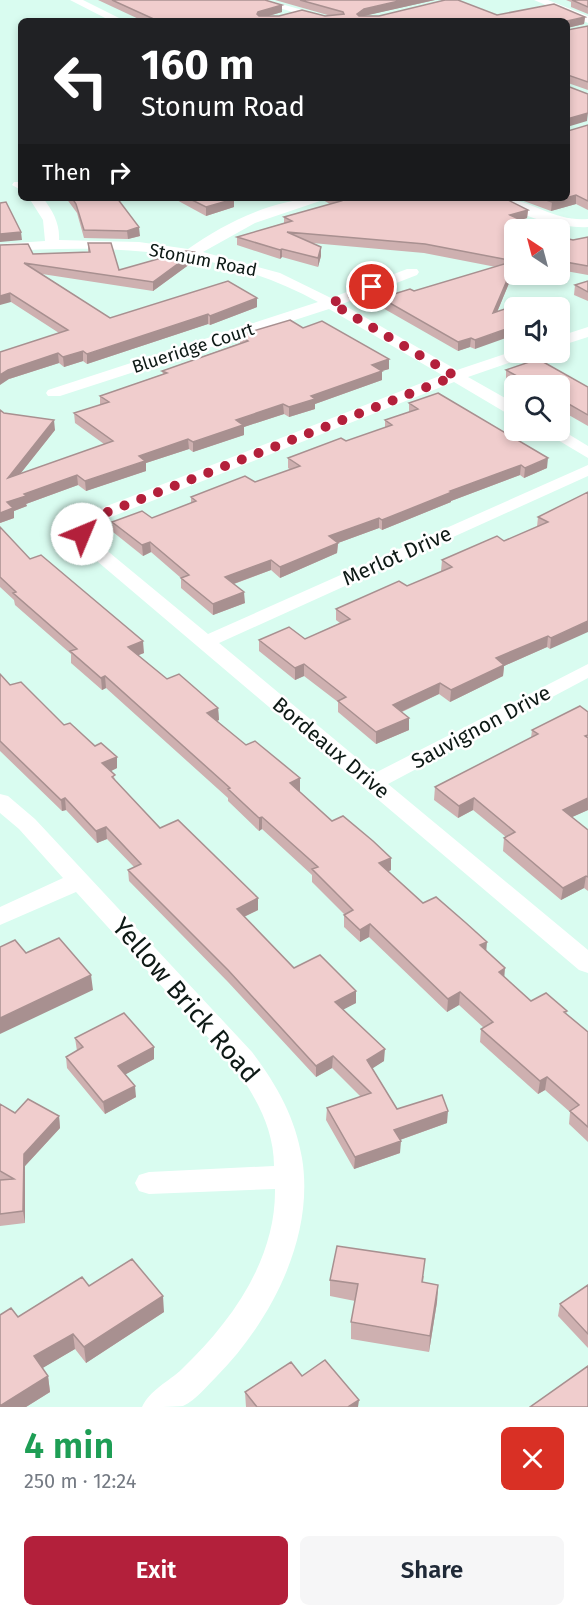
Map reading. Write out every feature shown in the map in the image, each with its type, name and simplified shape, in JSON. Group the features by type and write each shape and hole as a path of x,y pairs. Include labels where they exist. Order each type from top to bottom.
{"street":[{"path":"75,0 114,18"},
{"path":"255,0 327,18"},
{"path":"539,0 588,20"},
{"path":"279,18 306,12"},
{"path":"38,201 47,212 51,223 51,245"},
{"path":"277,201 286,206"},
{"path":"190,254 232,227 304,201"},
{"path":"510,201 556,222 588,223"},
{"name":"Stonum Road","path":"0,248 51,245 126,246 190,254 274,276 331,303 504,404"},
{"name":"Blueridge Court","path":"54,393 331,303 412,272"},
{"path":"570,338 588,332"},
{"path":"455,376 504,359"},
{"name":"Bordeaux Drive","path":"455,376 95,517 83,528 85,541 588,964"},
{"path":"568,441 588,453"},
{"name":"Merlot Drive","path":"206,642 588,470"},
{"name":"Sauvignon Drive","path":"373,783 586,672"},
{"name":"Yellow Brick Road","path":"0,801 27,824 80,880 243,1059 261,1083 278,1117 290,1177 290,1209 282,1242 265,1289 238,1333 205,1370 158,1407"},
{"path":"0,917 80,880"},
{"path":"149,1183 290,1177"}],"building":[{"path":"112,0 265,0 282,5 258,12 259,16 279,16 302,10 325,16 344,14 300,0 403,0 364,9 357,14 359,16 379,16 445,0 458,0 497,15 554,4 585,17 570,20 570,18 151,18"},
{"path":"572,0 588,0 588,7"},
{"path":"588,26 588,82 570,76 570,29"},
{"path":"570,87 588,94 588,113 570,118"},
{"path":"588,125 588,201 576,195 570,197 570,130"},
{"path":"74,201 119,201 139,227 127,231 84,230"},
{"path":"194,201 227,201 206,207"},
{"path":"341,201 510,201 528,210 510,215 519,219 504,219 504,259 425,244 287,232 321,247 318,258 237,237 292,221 284,217"},
{"path":"6,202 21,232 0,234 0,203"},
{"path":"588,237 588,266 570,263 570,239"},
{"path":"88,243 111,243 119,270 186,251 194,252 153,282 24,263 110,318 228,281 257,298 210,316 208,314 87,354 83,351 63,357 58,353 8,370 0,375 0,352 68,330 10,293 0,296 0,245 28,244 33,254 90,252"},
{"path":"504,264 505,285 493,313 504,309 504,330 475,340 471,338 458,342 381,298 410,289 414,291"},
{"path":"588,281 588,292 575,285"},
{"path":"290,320 303,328 322,321 389,359 372,365 382,371 311,396 315,399 289,407 283,404 236,420 243,425 193,442 188,439 139,456 145,461 85,481 77,475 24,494 26,496 7,502 13,508 0,513 0,410 4,413 54,420 8,478 113,441 74,413 109,402 100,396 167,373 162,371 248,341 240,335"},
{"path":"526,363 545,363 567,375 515,375 506,370"},
{"path":"570,377 588,387 588,415 570,405"},
{"path":"438,393 504,432 504,441 519,441 548,458 525,468 521,465 450,491 452,492 382,520 379,518 329,536 338,543 280,567 271,560 225,577 244,592 213,604 181,578 189,575 150,542 142,545 112,522 142,511 152,518 196,501 191,497 245,476 255,482 300,466 288,458 341,438 346,441 392,425 385,420 418,409 409,403"},
{"path":"588,492 588,621 551,638 548,636 496,658 504,665 451,690 440,683 393,705 409,718 376,732 338,701 346,697 304,664 295,668 259,640 289,627 305,639 350,619 336,609 399,581 407,586 452,567 442,560 497,536 504,541 548,522 538,517"},
{"path":"0,527 30,559 41,555 143,641 128,647 167,679 179,674 218,708 207,713 246,745 255,741 300,778 290,783 332,821 343,816 373,841 391,858 379,863 423,903 436,897 466,923 487,942 480,945 505,968 499,972 531,1001 546,993 588,1032 588,1127 570,1111 579,1105 547,1077 540,1081 481,1029 493,1022 460,992 448,999 370,924 360,930 344,915 353,910 312,869 318,867 262,817 259,818 228,789 230,788 105,676 101,678 70,651 77,649 13,593 16,592 0,577"},
{"path":"0,674 10,685 21,682 64,725 70,723 95,746 101,743 117,757 102,763 115,775 112,777 160,828 178,820 258,898 237,909 294,968 320,955 356,991 335,1002 385,1049 367,1060 397,1109 442,1095 448,1111 394,1130 401,1141 355,1157 327,1108 371,1093 333,1056 316,1066 228,970 128,870 141,864 106,827 96,831 65,798 61,800 0,741"},
{"path":"580,706 588,712 588,735 585,736 588,738 588,798 563,810 588,830 588,877 563,888 504,838 515,832 474,798 459,806 435,787 538,734 532,730"},
{"path":"59,938 91,975 0,1018 0,947 15,940 26,953"},
{"path":"124,1013 154,1047 118,1066 135,1086 103,1102 66,1057 83,1047 75,1038"},
{"path":"28,1099 59,1116 24,1154 23,1211 0,1214 0,1180 14,1179 0,1171 0,1104 15,1113"},
{"path":"337,1246 425,1259 422,1282 438,1285 430,1336 351,1322 358,1284 330,1280"},
{"path":"132,1259 163,1296 84,1347 73,1334 34,1356 48,1376 0,1406 0,1315 11,1308 18,1317 82,1277 89,1286"},
{"path":"588,1285 588,1334 560,1304"},
{"path":"325,1360 359,1400 348,1407 257,1407 245,1392 291,1362 302,1376"},
{"path":"588,1366 588,1407 530,1407"}],"route":[{"path":"82,534 88,521 95,517 455,376 331,303 372,287"}]}
